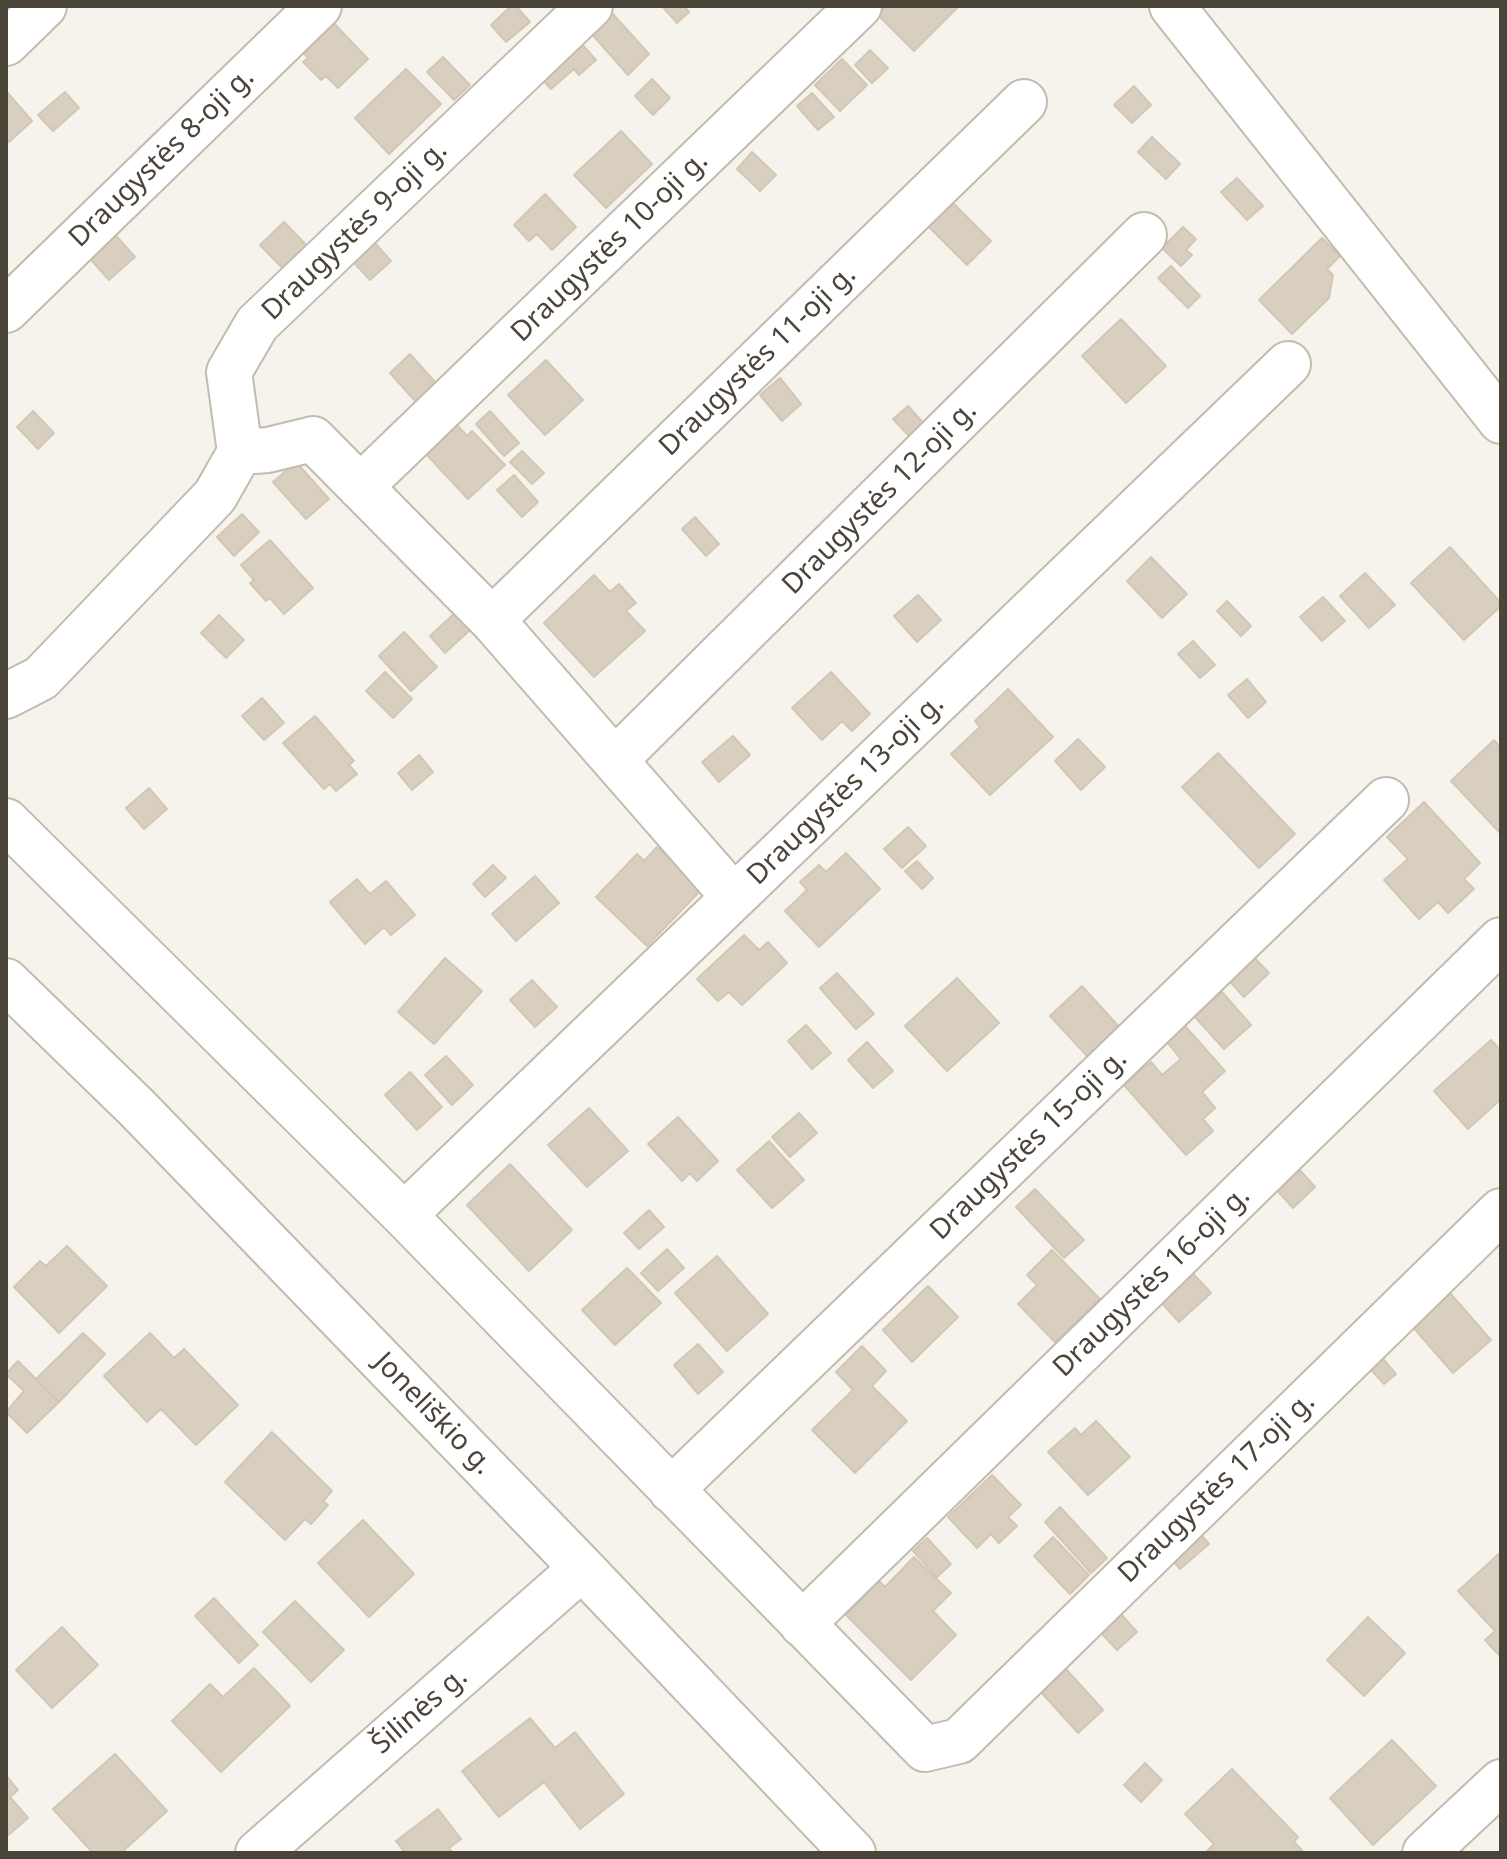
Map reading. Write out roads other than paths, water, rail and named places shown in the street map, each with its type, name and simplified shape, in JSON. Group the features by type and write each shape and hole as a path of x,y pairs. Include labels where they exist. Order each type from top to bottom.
{"street":[{"path":"6,43 44,6"},
{"name":"Draugystės 8-oji g.","path":"6,310 319,6"},
{"name":"Draugystės 9-oji g.","path":"240,452 229,372 257,324 590,6"},
{"name":"Draugystės 10-oji g.","path":"360,487 859,6"},
{"path":"1172,6 1501,421"},
{"name":"Draugystės 11-oji g.","path":"492,620 1024,102"},
{"name":"Draugystės 12-oji g.","path":"615,760 1144,235"},
{"name":"Draugystės 13-oji g.","path":"404,1215 1288,364"},
{"path":"6,696 41,678 215,496 240,452 268,450 313,439 492,620 734,897"},
{"name":"Draugystės 15-oji g.","path":"671,1490 1386,800"},
{"path":"6,821 404,1215 802,1624"},
{"name":"Draugystės 16-oji g.","path":"802,1624 1501,940"},
{"name":"Joneliškio g.","path":"6,981 137,1108 853,1853"},
{"name":"Draugystės 17-oji g.","path":"802,1624 925,1749 959,1741 1501,1211"},
{"name":"Šilinės g.","path":"258,1853 582,1568"},
{"path":"1425,1853 1501,1782"}]}
